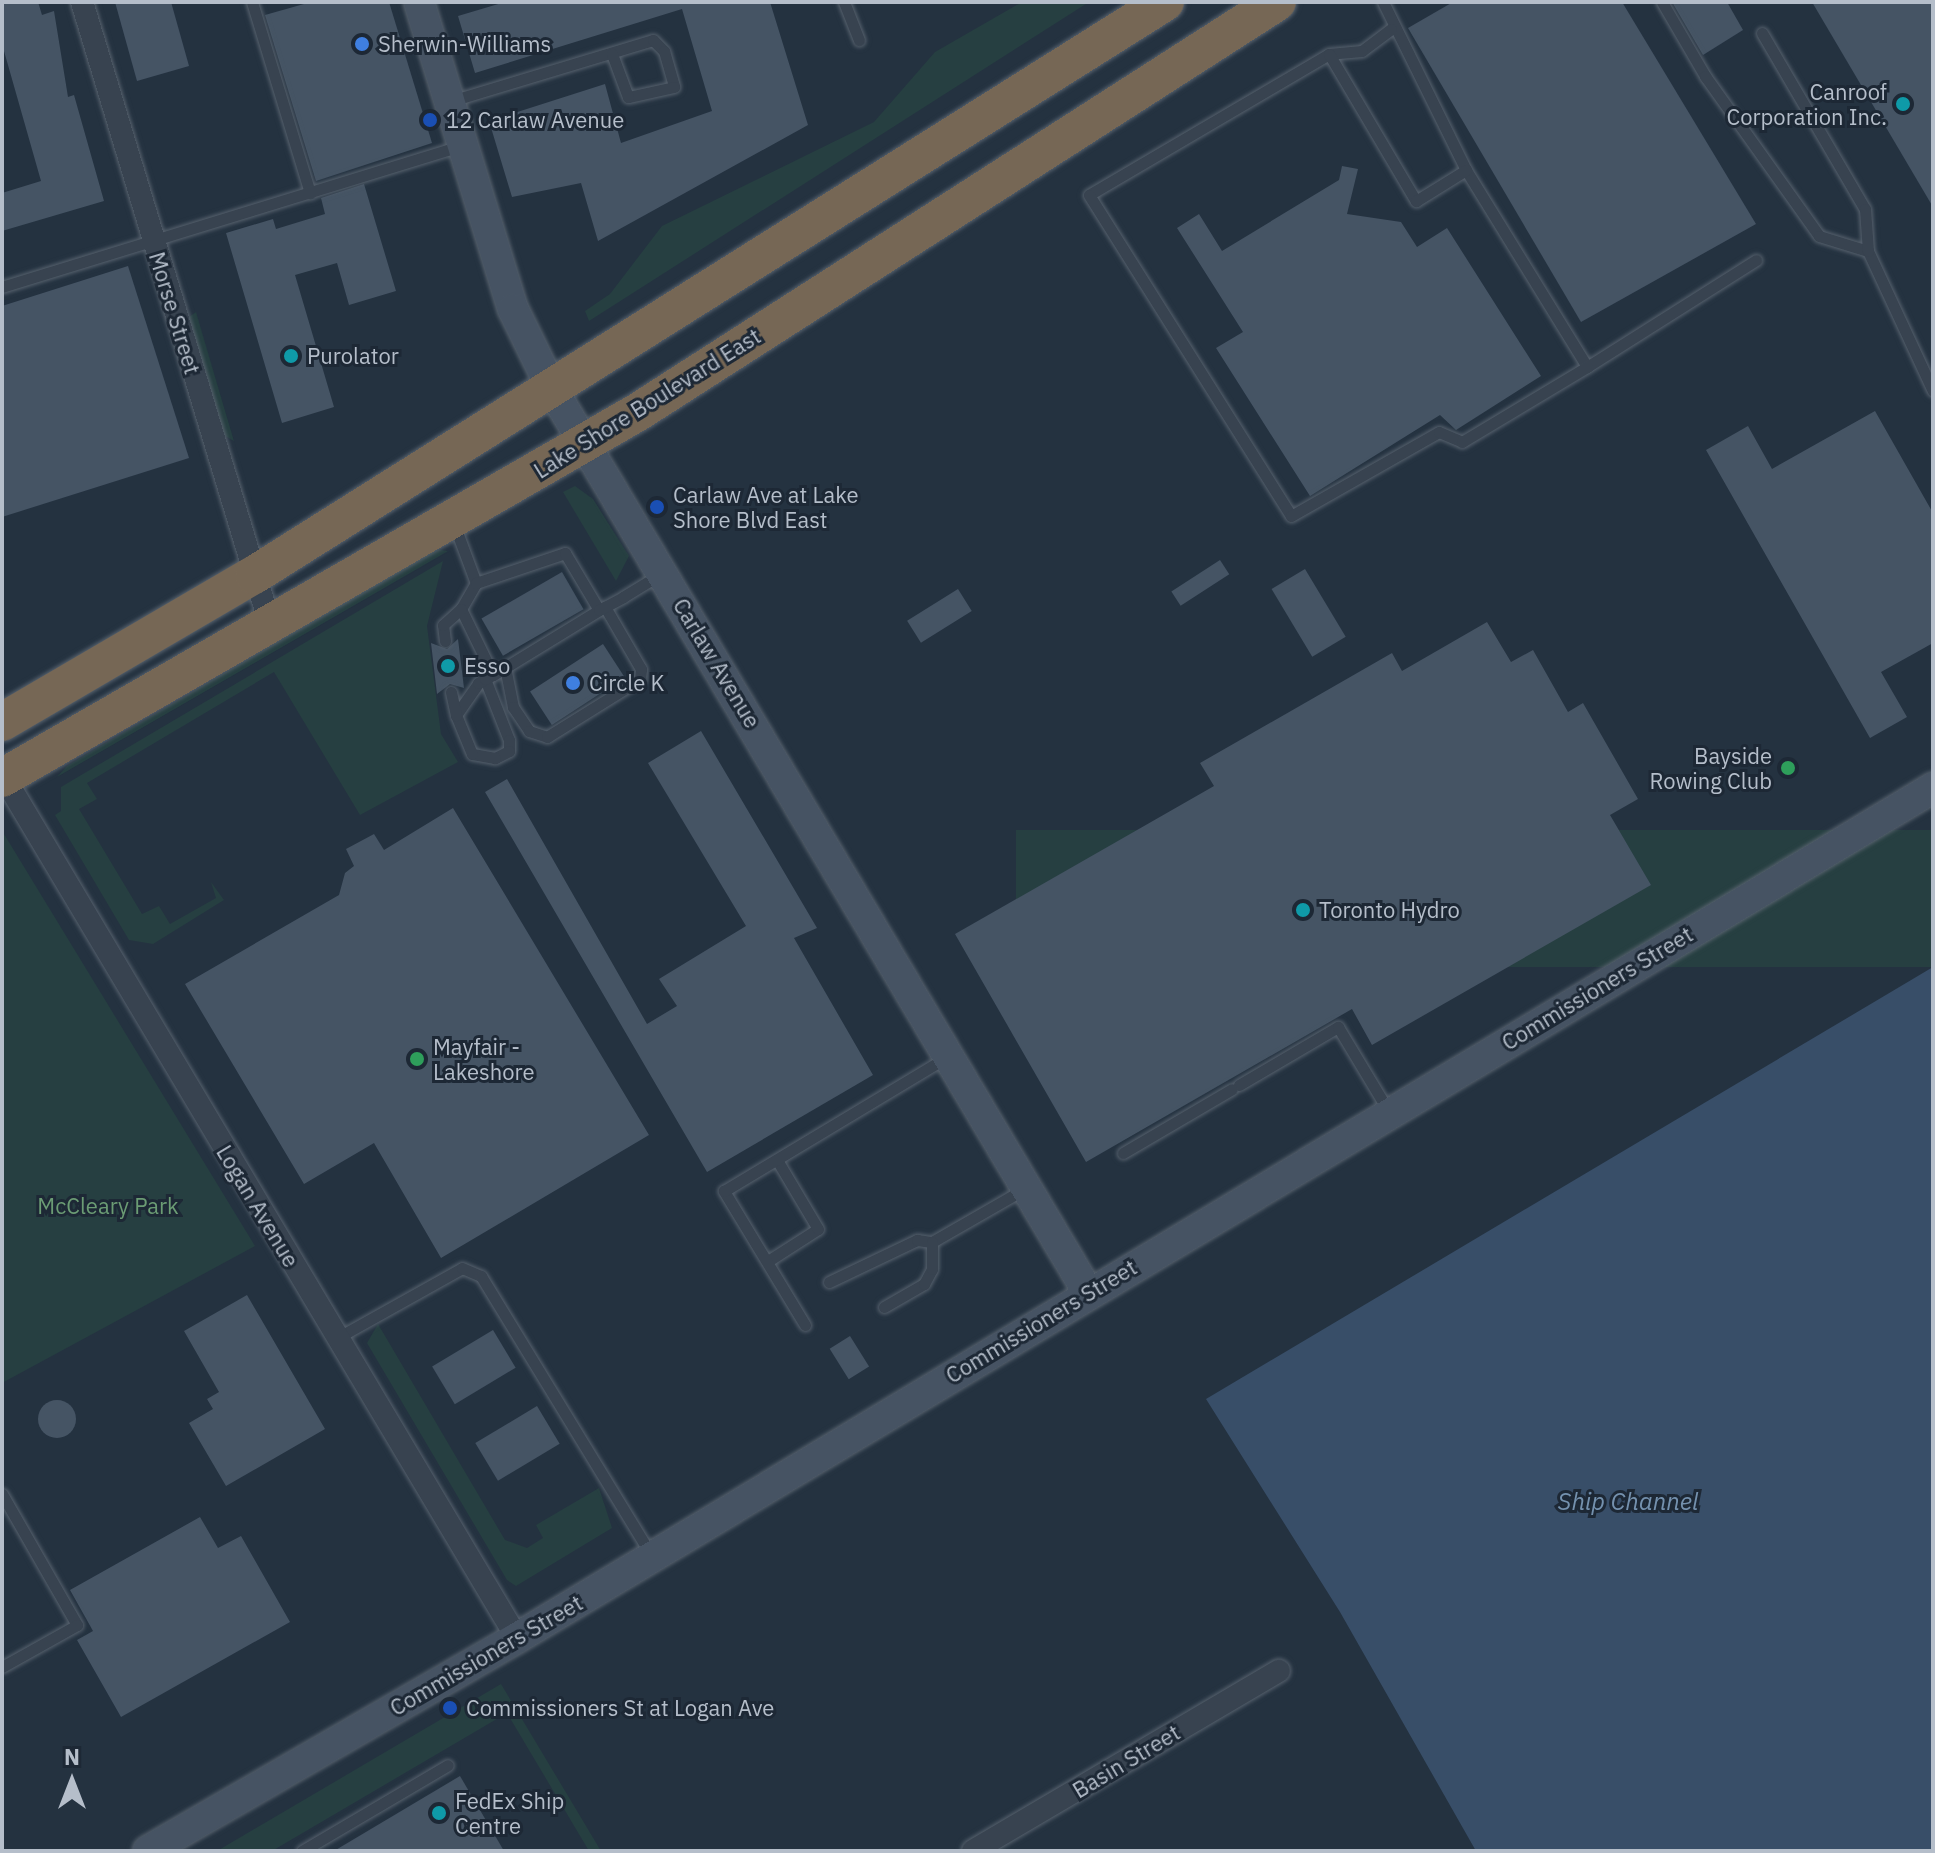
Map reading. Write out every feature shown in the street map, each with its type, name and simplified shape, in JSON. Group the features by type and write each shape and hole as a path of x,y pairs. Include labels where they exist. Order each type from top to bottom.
{"highway":[{"path":"2,722 254,575 1165,2"},
{"name":"Lake Shore Boulevard East","path":"3,776 586,443 1277,2"}],"street":[{"name":"Morse Street","path":"82,2 270,624"},
{"name":"Carlaw Avenue","path":"419,2 513,309 552,389 1088,1292"},
{"name":"Logan Avenue","path":"3,776 517,1638"},
{"name":"Commissioners Street","path":"153,1850 517,1638 1088,1292 1933,788"},
{"name":"Basin Street","path":"973,1851 1279,1671"}],"lane":[{"path":"252,2 310,193"},
{"path":"844,2 859,40"},
{"path":"1383,2 1391,29 1466,170 1587,367"},
{"path":"1662,2 1705,76 1819,236 1868,251"},
{"path":"1391,29 1362,51 1329,54 1089,195 1291,516 1439,432 1462,442 1756,260"},
{"path":"1762,33 1865,209 1868,251 1933,391"},
{"path":"449,101 612,54 659,42 674,87 628,97 612,54"},
{"path":"1329,54 1416,201 1466,170"},
{"path":"2,287 462,146"},
{"path":"452,520 476,583"},
{"path":"445,641 443,625 461,609 476,583 565,553 641,669 640,679 547,737 529,731 513,707 505,667"},
{"path":"456,715 485,679 663,572"},
{"path":"451,692 456,715 472,754 495,758 509,751 461,609"},
{"path":"1123,1153 1236,1087 1336,1023 1389,1112"},
{"path":"805,1325 724,1191 949,1056"},
{"path":"768,1261 818,1229 777,1160"},
{"path":"829,1282 917,1240 932,1242 1027,1188"},
{"path":"884,1307 924,1284 932,1269 932,1242"},
{"path":"337,1338 462,1268 481,1276 652,1556"},
{"path":"2,1494 77,1625 2,1667"},
{"path":"302,1851 448,1765"}],"green space":[{"path":"1022,2 1089,2 589,321 585,311 610,294 662,226 874,122 935,52"},
{"path":"196,312 234,441 225,436 189,317"},
{"path":"575,486 593,499 629,556 616,581 563,492"},
{"path":"434,549 448,551 57,777 67,766"},
{"path":"443,561 427,626 441,734 458,762 360,815 274,672 87,783 97,799 79,809 142,914 159,906 170,924 216,898 211,882 224,900 153,944 129,940 55,815 61,811 61,787"},
{"path":"1016,830 1933,830 1933,967 1016,967"},
{"name":"McCleary Park","path":"4,834 255,1246 2,1383 2,836"},
{"path":"378,1324 505,1540 527,1548 543,1538 536,1525 599,1488 612,1528 516,1586 507,1580 367,1343"},
{"path":"501,1684 601,1851 589,1851 507,1713 272,1851 217,1851"}],"water":[{"name":"Ship Channel","path":"1933,967 1933,1851 1476,1851 1340,1612 1206,1399"}],"building":[{"path":"2,2 38,2 42,15 54,11 68,97 74,95 104,201 2,231 2,193 41,181 2,44"},
{"path":"115,2 171,2 189,66 137,81"},
{"path":"311,2 389,2 432,143 316,181 265,15"},
{"path":"505,2 770,2 808,125 598,241 581,183 512,197 489,121 605,84 621,143 712,111 682,9 475,73 458,16"},
{"path":"1453,2 1622,2 1756,224 1581,322 1408,28"},
{"path":"1672,2 1727,2 1743,30 1703,55"},
{"name":"Canroof Corporation Inc.","path":"1812,2 1933,2 1933,207"},
{"path":"1342,166 1358,169 1347,214 1401,222 1417,247 1447,228 1541,376 1456,430 1440,415 1310,496 1216,348 1243,332 1177,228 1199,214 1222,251 1339,180"},
{"name":"Purolator","path":"364,184 396,291 349,305 337,263 295,275 334,407 282,423 226,233 273,219 276,229 325,214 321,198"},
{"path":"128,266 189,458 2,517 2,306"},
{"path":"1875,411 1933,513 1933,643 1881,672 1907,717 1870,738 1706,450 1748,426 1772,469"},
{"path":"1220,560 1229,574 1181,606 1171,592"},
{"path":"1305,569 1346,637 1312,657 1272,589"},
{"path":"562,572 584,609 503,656 481,618"},
{"path":"958,589 972,611 921,643 907,621"},
{"name":"Toronto Hydro","path":"1487,622 1511,662 1533,650 1568,712 1583,703 1638,799 1610,815 1651,885 1372,1045 1352,1009 1086,1162 955,934 1214,786 1200,763 1392,653 1402,671"},
{"name":"Esso","path":"458,639 464,688 450,684 437,694 431,643 447,649"},
{"path":"603,644 625,678 552,725 530,691"},
{"path":"701,731 817,928 794,938 873,1075 707,1172 485,792 507,779 647,1024 677,1006 659,979 746,926 648,763"},
{"name":"Mayfair - Lakeshore","path":"453,808 649,1135 441,1258 374,1143 304,1184 185,984 339,895 345,873 354,866 346,849 374,834 384,850"},
{"path":"247,1295 325,1429 226,1486 189,1423 213,1409 207,1399 219,1392 184,1331"},
{"path":"493,1330 516,1368 455,1404 432,1367"},
{"path":"850,1336 869,1367 849,1379 830,1349"},
{"path":"57,1400 70,1406 76,1419 70,1432 57,1438 44,1432 38,1419 44,1406"},
{"path":"537,1406 560,1444 498,1481 475,1443"},
{"path":"200,1517 218,1548 241,1536 290,1622 121,1717 77,1640 93,1631 70,1590"},
{"name":"FedEx Ship Centre","path":"460,1776 504,1851 334,1851"}],"place":[{"name":"Sherwin-Williams","path":"362,44"},
{"name":"Canroof Corporation Inc.","path":"1903,104"},
{"name":"12 Carlaw Avenue","path":"430,120"},
{"name":"Purolator","path":"291,356"},
{"name":"Carlaw Ave at Lake Shore Blvd East","path":"657,507"},
{"name":"Esso","path":"448,666"},
{"name":"Circle K","path":"573,683"},
{"name":"Bayside Rowing Club","path":"1788,768"},
{"name":"Toronto Hydro","path":"1303,910"},
{"name":"Mayfair - Lakeshore","path":"417,1059"},
{"name":"Commissioners St at Logan Ave","path":"450,1708"},
{"name":"FedEx Ship Centre","path":"439,1813"}]}
